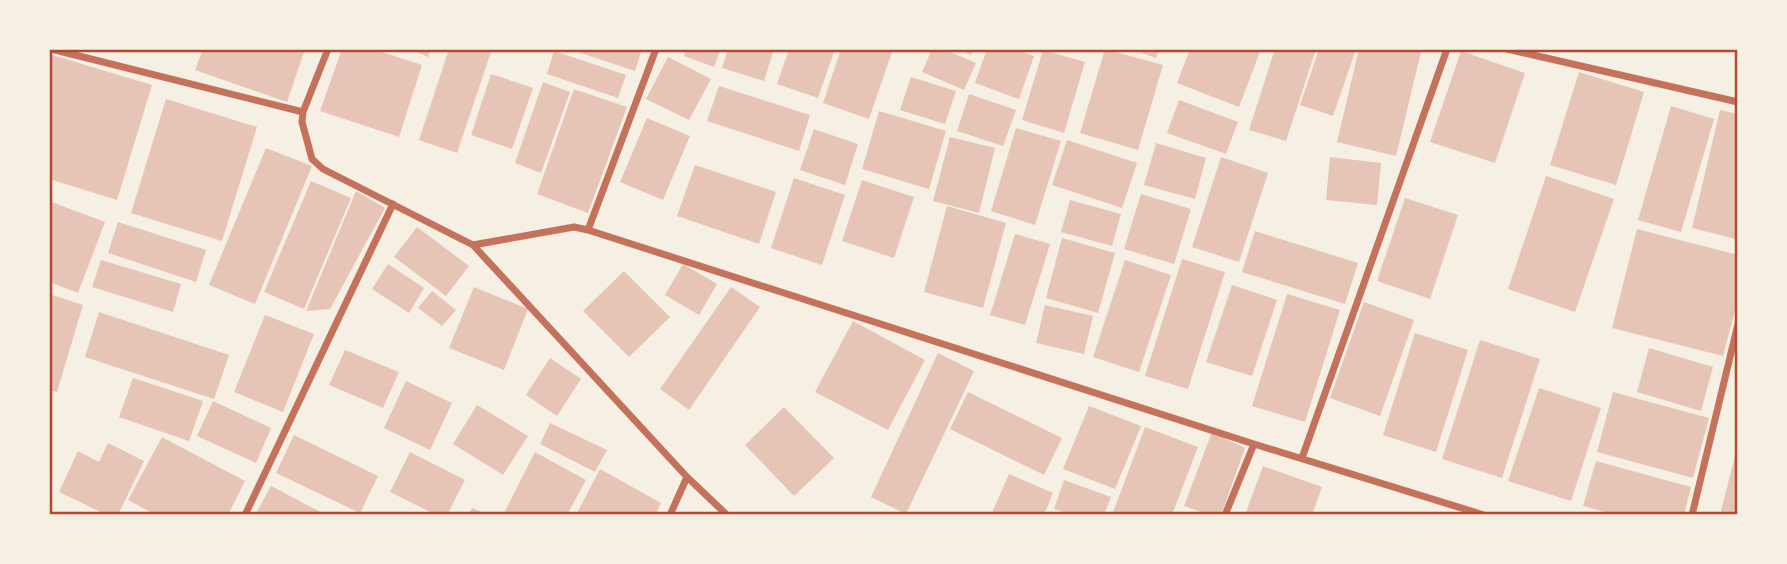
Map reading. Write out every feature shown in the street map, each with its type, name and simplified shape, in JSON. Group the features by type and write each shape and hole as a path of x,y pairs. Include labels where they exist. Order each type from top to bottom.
{"street":[{"path":"51,49 303,112"},
{"path":"328,49 303,112 302,122 312,159 323,169 473,245 687,477 727,515"},
{"path":"588,230 656,49"},
{"path":"1302,458 1447,49"},
{"path":"1507,49 1738,102"},
{"path":"245,515 393,204"},
{"path":"473,245 573,227 588,230 1484,515"},
{"path":"1692,515 1738,324"},
{"path":"1225,515 1254,444"},
{"path":"670,515 687,477"}],"building":[{"path":"203,49 305,49 287,102 195,70"},
{"path":"342,49 373,49 422,65 399,137 320,111"},
{"path":"410,49 431,49 428,57"},
{"path":"449,49 492,49 457,153 419,140"},
{"path":"569,49 642,49 635,71"},
{"path":"687,49 721,49 714,67 684,56"},
{"path":"728,49 774,49 764,81 722,68"},
{"path":"789,49 835,49 818,98 777,84"},
{"path":"841,49 893,49 869,119 823,103"},
{"path":"932,49 943,49 976,63 964,90 922,72"},
{"path":"957,49 973,49 971,55"},
{"path":"987,49 1015,49 1034,56 1019,99 975,83"},
{"path":"1105,49 1163,65 1138,150 1080,133"},
{"path":"1131,49 1159,49 1156,58"},
{"path":"1190,49 1261,49 1239,107 1177,83"},
{"path":"1275,49 1316,49 1286,141 1249,130"},
{"path":"1319,49 1356,49 1333,116 1300,105"},
{"path":"1359,49 1410,49 1421,52 1396,156 1337,142"},
{"path":"1043,50 1085,62 1064,133 1022,120"},
{"path":"554,51 626,75 618,98 547,74"},
{"path":"1461,51 1525,73 1495,163 1430,142"},
{"path":"49,54 152,85 117,200 49,179"},
{"path":"668,57 711,79 689,120 646,99"},
{"path":"1579,72 1644,92 1616,185 1550,165"},
{"path":"491,74 533,88 512,149 471,135"},
{"path":"911,77 956,91 945,124 900,110"},
{"path":"543,82 570,92 541,173 515,163"},
{"path":"719,86 810,115 799,151 707,121"},
{"path":"574,89 627,107 588,213 537,194"},
{"path":"969,94 1016,110 1003,146 957,131"},
{"path":"166,99 257,127 222,241 131,213"},
{"path":"1179,100 1238,122 1226,154 1167,133"},
{"path":"1671,106 1714,119 1681,232 1638,220"},
{"path":"1720,110 1738,114 1736,239 1692,228"},
{"path":"879,111 946,131 929,189 862,169"},
{"path":"647,118 690,136 663,200 620,182"},
{"path":"1016,128 1061,141 1035,225 991,211"},
{"path":"814,129 858,144 845,185 800,170"},
{"path":"950,137 995,148 979,213 933,201"},
{"path":"1067,140 1137,163 1122,208 1052,185"},
{"path":"1156,143 1206,158 1195,199 1144,185"},
{"path":"266,148 312,166 255,304 209,285"},
{"path":"1221,157 1268,173 1239,262 1192,247"},
{"path":"1330,157 1381,163 1377,205 1326,200"},
{"path":"695,165 776,192 759,244 677,216"},
{"path":"1546,176 1614,199 1575,312 1508,289"},
{"path":"794,178 845,195 822,265 771,248"},
{"path":"862,180 914,197 894,258 842,241"},
{"path":"311,181 351,198 304,309 264,292"},
{"path":"356,191 385,208 330,309 306,311"},
{"path":"1141,194 1191,209 1174,264 1124,249"},
{"path":"1405,198 1458,215 1430,299 1377,281"},
{"path":"1070,200 1121,214 1112,246 1061,232"},
{"path":"49,201 105,222 78,293 49,282"},
{"path":"947,206 1006,223 983,308 924,292"},
{"path":"118,222 206,250 196,282 108,253"},
{"path":"417,227 469,266 446,296 394,257"},
{"path":"1637,229 1738,255 1738,299 1723,356 1612,328"},
{"path":"1255,231 1358,263 1345,304 1242,272"},
{"path":"1015,234 1050,244 1025,325 990,315"},
{"path":"1062,238 1115,253 1098,313 1046,298"},
{"path":"1182,259 1225,272 1188,389 1145,376"},
{"path":"101,260 181,284 173,312 92,287"},
{"path":"1125,260 1171,275 1139,372 1093,357"},
{"path":"388,264 424,288 409,313 372,289"},
{"path":"683,264 717,284 699,315 665,295"},
{"path":"624,271 670,317 629,357 583,311"},
{"path":"1232,285 1277,300 1252,376 1206,362"},
{"path":"474,287 528,309 504,370 449,348"},
{"path":"731,287 760,307 689,410 660,389"},
{"path":"432,291 456,310 442,326 418,308"},
{"path":"49,294 83,305 57,392 49,390"},
{"path":"1287,294 1340,310 1305,422 1252,406"},
{"path":"1364,302 1414,320 1380,416 1330,398"},
{"path":"1045,305 1093,316 1084,354 1036,343"},
{"path":"99,312 229,355 214,399 85,357"},
{"path":"265,315 314,334 283,412 234,392"},
{"path":"853,321 925,360 888,430 815,392"},
{"path":"1415,333 1468,350 1436,452 1383,435"},
{"path":"1480,340 1540,359 1502,478 1442,459"},
{"path":"1649,348 1713,367 1701,411 1637,392"},
{"path":"345,350 399,372 383,408 329,385"},
{"path":"938,353 974,371 906,514 871,497"},
{"path":"550,358 581,379 557,416 526,395"},
{"path":"133,378 203,401 189,441 119,417"},
{"path":"406,381 452,403 430,450 384,428"},
{"path":"1539,388 1601,408 1571,501 1508,481"},
{"path":"968,392 1062,438 1044,475 950,429"},
{"path":"1613,392 1709,418 1693,478 1597,452"},
{"path":"213,401 271,428 256,463 197,436"},
{"path":"477,405 528,436 503,475 453,444"},
{"path":"1089,406 1141,426 1115,489 1063,469"},
{"path":"784,407 834,458 794,496 745,445"},
{"path":"550,423 607,450 595,472 540,444"},
{"path":"1145,427 1198,447 1172,515 1112,515"},
{"path":"1212,432 1245,448 1221,515 1210,515 1184,506"},
{"path":"294,435 378,476 360,513 276,473"},
{"path":"162,437 245,481 228,515 156,515 128,500"},
{"path":"108,443 144,461 118,515 107,515 59,492 78,451 99,462"},
{"path":"1737,448 1738,515 1720,515"},
{"path":"410,452 465,480 447,515 436,515 390,492"},
{"path":"535,452 586,480 567,515 504,513"},
{"path":"1596,461 1691,487 1684,515 1616,515 1583,506"},
{"path":"1263,466 1322,487 1312,515 1245,515"},
{"path":"600,469 661,503 655,515 576,515"},
{"path":"1009,474 1053,493 1044,515 991,515"},
{"path":"1064,480 1111,497 1104,515 1072,515 1054,509"},
{"path":"271,486 326,515 255,515"},
{"path":"472,508 489,515 468,515"}]}
